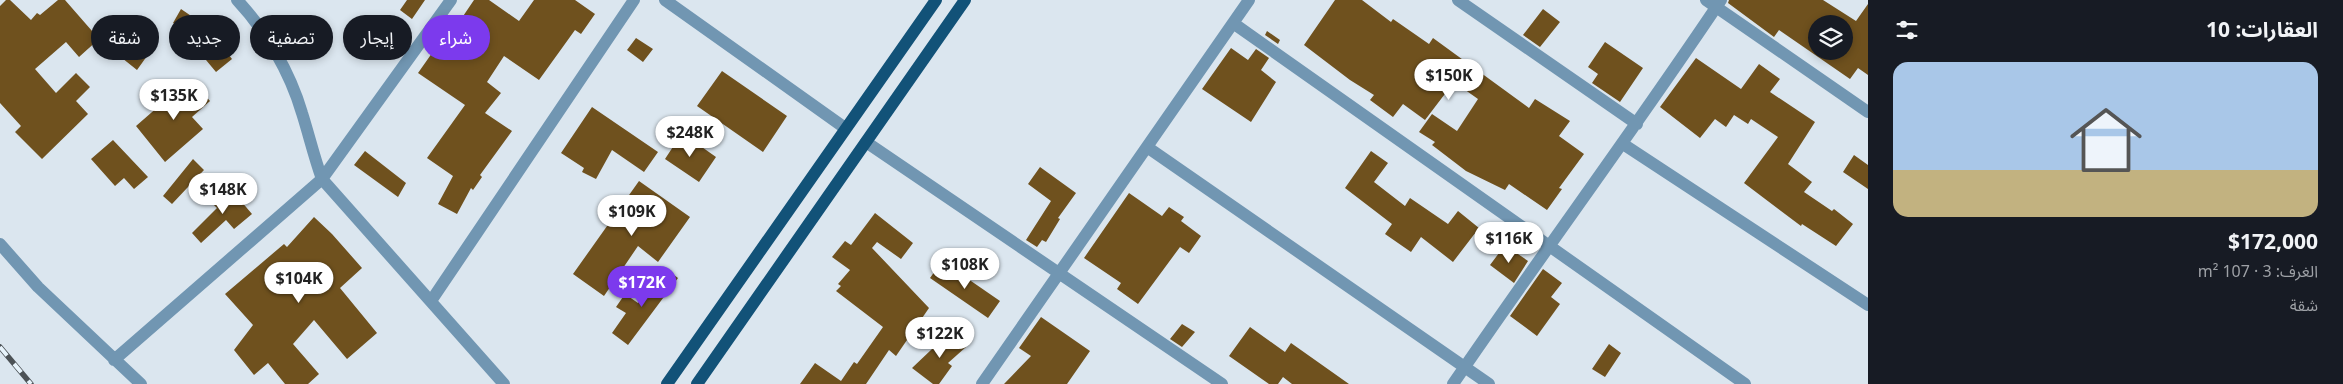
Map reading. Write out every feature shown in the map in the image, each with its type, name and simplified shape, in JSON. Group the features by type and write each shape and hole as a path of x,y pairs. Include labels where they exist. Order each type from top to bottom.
{"main road":[{"path":"667,384 936,0"},
{"path":"697,384 965,0"}],"street":[{"path":"236,0 279,57 302,112 311,150 322,179 504,384"},
{"path":"114,360 322,179 451,0"},
{"path":"431,300 634,0"},
{"path":"664,0 845,128"},
{"path":"982,384 1249,0"},
{"path":"1458,0 1637,124"},
{"path":"1453,384 1637,124 1715,2 1868,112"},
{"path":"1233,23 1745,384"},
{"path":"866,142 1222,384"},
{"path":"1623,144 1868,305"},
{"path":"1147,147 1489,384"},
{"path":"0,244 38,287 141,384"}],"building":[{"path":"6,0 10,0 31,20 37,13 40,15 58,0 65,0 91,30 91,46 79,57 66,42 35,69 56,93 76,73 90,87 76,101 88,114 42,159 15,132 21,126 0,103 0,6"},
{"path":"407,0 425,0 412,19 412,15 407,15 400,10"},
{"path":"474,0 489,0 519,21 534,0 575,0 595,14 581,34 575,30 539,80 504,56 487,82 501,93 485,113 512,131 480,175 482,177 473,190 471,188 457,214 438,204 453,176 427,158 465,105 418,73 427,60 490,60 490,15 464,15"},
{"path":"1335,0 1362,0 1391,22 1393,19 1429,44 1433,38 1529,108 1535,99 1570,121 1559,136 1584,154 1559,188 1562,189 1547,210 1509,184 1505,190 1466,171 1432,145 1435,142 1419,132 1432,114 1457,131 1478,99 1454,82 1425,120 1403,104 1393,117 1370,100 1374,95 1350,80 1304,45"},
{"path":"1729,0 1823,0 1847,15 1808,15 1808,50 1779,30 1774,37 1728,3"},
{"path":"1868,4 1868,75 1858,68 1850,79 1822,60 1853,60 1853,19 1856,21"},
{"path":"181,9 190,15 178,15"},
{"path":"1543,9 1560,22 1540,47 1523,35"},
{"path":"1267,31 1280,40 1278,44 1265,35"},
{"path":"636,38 653,49 643,62 627,50"},
{"path":"1605,42 1643,68 1620,102 1592,83 1598,74 1588,67"},
{"path":"1231,48 1248,60 1256,49 1269,58 1261,70 1276,82 1251,122 1202,89"},
{"path":"1696,58 1741,89 1759,64 1780,79 1770,92 1815,122 1788,164 1812,182 1804,192 1832,211 1834,209 1853,224 1836,246 1802,224 1801,226 1744,183 1778,137 1751,119 1748,124 1734,115 1726,127 1715,119 1700,138 1660,107"},
{"path":"124,60 144,60 137,70"},
{"path":"206,60 231,60 216,72"},
{"path":"722,71 787,116 763,152 697,106"},
{"path":"190,79 210,101 192,117 203,129 165,162 136,126"},
{"path":"592,107 658,152 644,172 612,150 596,179 582,172 584,168 561,153"},
{"path":"682,133 716,157 699,182 665,159"},
{"path":"113,140 148,177 134,189 124,178 115,186 91,159"},
{"path":"365,151 406,183 398,197 354,165"},
{"path":"1371,151 1388,163 1374,182 1405,206 1410,198 1448,224 1458,211 1479,228 1453,262 1421,237 1411,252 1385,234 1392,224 1345,188"},
{"path":"1854,155 1868,165 1868,189 1843,172"},
{"path":"193,159 204,170 172,204 163,196"},
{"path":"1040,167 1076,193 1058,218 1060,219 1046,242 1042,240 1037,247 1026,240 1051,201 1028,184"},
{"path":"639,181 690,217 658,262 638,246 604,296 573,274"},
{"path":"229,187 252,214 234,229 226,220 201,243 192,233 217,208 211,202"},
{"path":"1129,193 1162,216 1169,207 1184,217 1181,221 1201,236 1189,253 1180,247 1138,304 1117,289 1121,283 1084,258"},
{"path":"875,213 913,243 901,259 877,242 872,248 929,308 896,356 889,350 866,384 800,384 815,363 841,381 854,362 857,364 883,327 836,291 841,286 838,284 850,270 832,257 845,241 851,245"},
{"path":"314,217 362,268 340,288 377,333 347,359 314,320 293,344 319,374 308,384 285,384 268,363 254,375 234,350 253,325 225,294 284,244 287,247"},
{"path":"1505,245 1528,261 1514,283 1490,265"},
{"path":"942,261 1000,301 988,318 930,278"},
{"path":"666,269 678,278 628,345 612,333 626,313 616,307 625,294 638,303"},
{"path":"1543,269 1562,283 1551,297 1560,304 1537,336 1510,316"},
{"path":"1041,317 1090,351 1067,384 1004,384 1031,356 1019,348"},
{"path":"1182,324 1195,332 1182,347 1170,339"},
{"path":"1250,327 1285,352 1291,343 1349,384 1292,384 1283,377 1278,384 1269,384 1229,356"},
{"path":"951,331 966,347 948,363 952,366 939,384 933,384 912,368"},
{"path":"1609,344 1621,353 1605,377 1592,369"}],"railway":[{"path":"0,347 31,384"}]}
